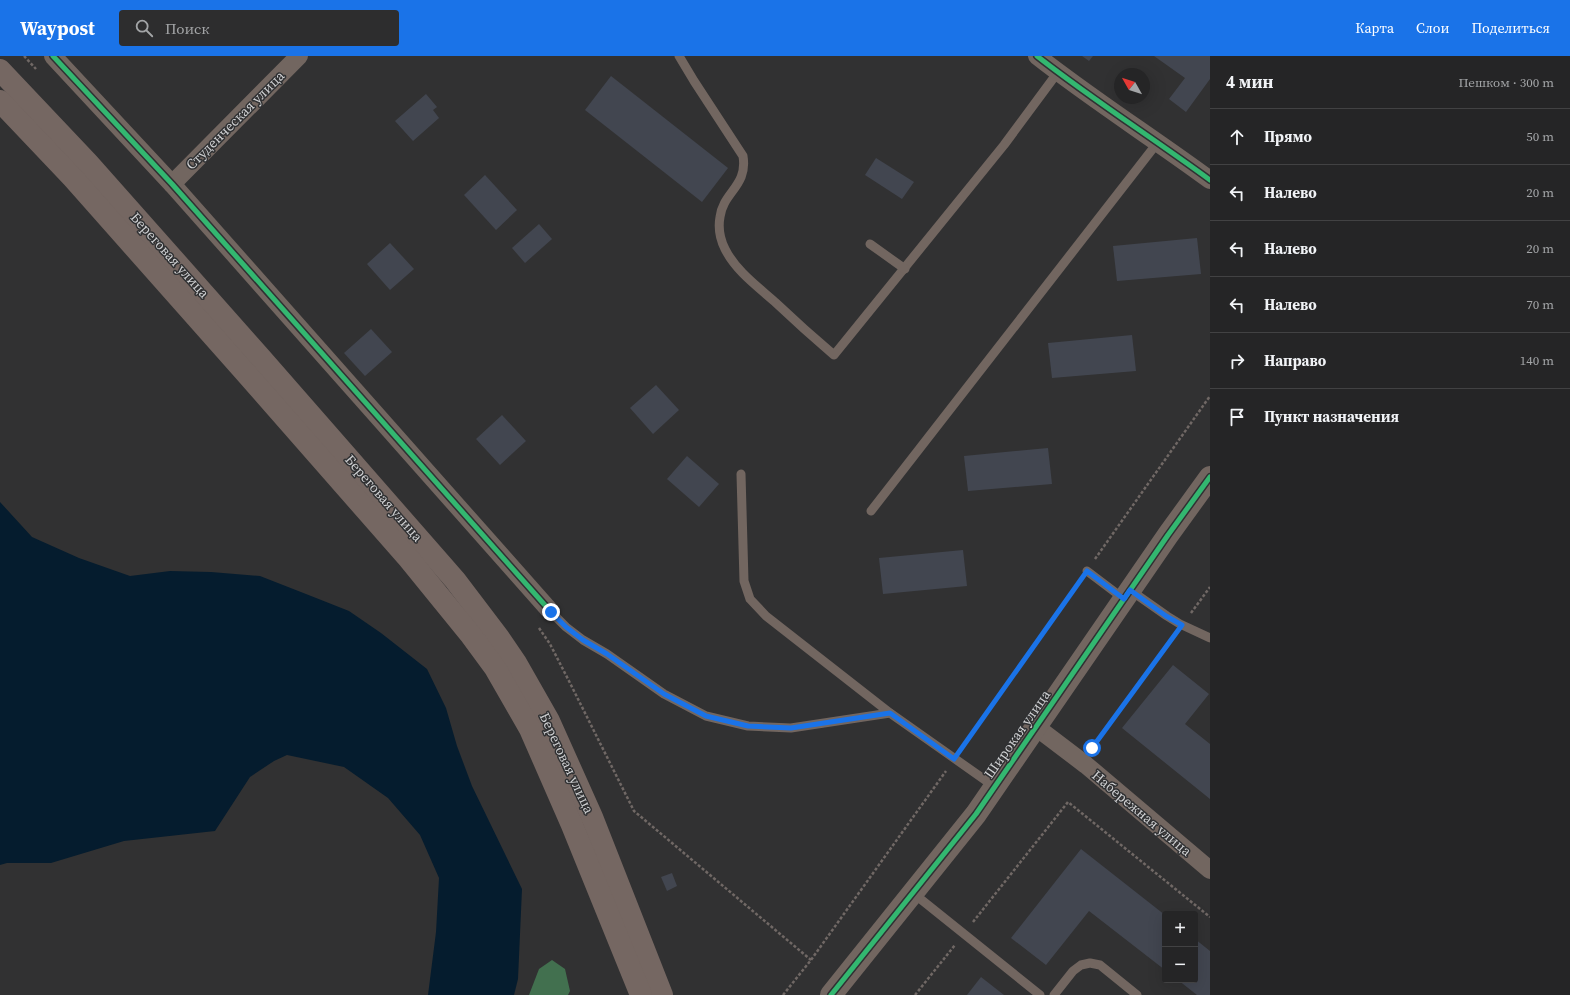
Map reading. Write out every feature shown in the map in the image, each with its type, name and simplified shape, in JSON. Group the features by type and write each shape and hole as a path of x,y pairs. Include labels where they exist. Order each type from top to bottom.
{"main road":[{"name":"Береговая улица","path":"0,70 88,163 266,363 455,580 499,638 516,663 549,721 592,817 662,995"},
{"name":"Береговая улица","path":"0,101 73,178 409,559 470,634 495,668 530,729 572,826 641,995"}],"street":[{"path":"53,56 172,184 551,612"},
{"name":"Студенческая улица","path":"172,184 299,56"},
{"path":"1037,56 1210,180"},
{"name":"Широкая улица","path":"832,995 995,787 1127,594 1210,477"},
{"name":"Набережная улица","path":"1036,727 1086,765 1210,870"}],"lane":[{"path":"679,56 742,156 744,167 742,177 726,201 720,215 720,235 724,248 733,262 750,280 834,355 905,270 1004,145 1058,72"},
{"path":"871,511 1158,142"},
{"path":"870,244 905,270"},
{"path":"741,474 744,581 750,599 766,616 890,713 995,787"},
{"path":"1087,571 1182,625 1210,638"},
{"path":"551,612 566,627 583,640 607,654 664,694 706,716 748,726 791,728 890,713"},
{"path":"913,893 1040,995"},
{"path":"1054,995 1073,971 1081,965 1090,964 1100,965 1137,995"}],"path":[{"path":"783,995 811,960 1210,396"},
{"path":"1092,748 1210,587"},
{"path":"915,995 1068,802 1210,917"}],"green space":[{"path":"552,960 565,969 570,991 568,995 529,995 539,969"}],"water":[{"path":"0,502 32,537 79,558 130,576 170,571 211,572 260,576 349,611 381,633 427,669 446,708 457,746 472,786 522,889 518,979 514,995 428,995 436,932 439,878 420,835 388,798 344,767 287,755 274,761 250,777 215,831 124,841 51,863 7,863 0,865"}],"building":[{"path":"1082,56 1093,56 1089,61"},
{"path":"1154,56 1210,56 1210,79 1186,112 1169,99 1185,78"},
{"path":"611,76 728,168 702,202 585,110"},
{"path":"426,94 437,107 433,110 439,118 413,141 395,121"},
{"path":"876,158 914,182 902,199 865,175"},
{"path":"485,175 517,210 496,230 464,195"},
{"path":"539,224 552,239 525,263 512,248"},
{"path":"1197,238 1201,274 1117,281 1113,246"},
{"path":"390,243 414,269 390,290 367,264"},
{"path":"371,329 392,352 365,376 344,353"},
{"path":"1132,335 1136,371 1052,378 1048,343"},
{"path":"656,385 679,410 653,434 630,408"},
{"path":"502,415 526,441 500,465 476,439"},
{"path":"1048,448 1052,484 968,491 964,456"},
{"path":"687,456 719,484 699,507 667,479"},
{"path":"963,550 967,586 883,594 879,558"},
{"path":"1173,665 1209,694 1185,724 1210,744 1210,799 1122,728"},
{"path":"1081,849 1162,913 1162,968 1089,911 1046,965 1011,938"},
{"path":"672,873 677,886 667,891 661,877"},
{"path":"1198,941 1210,951 1210,995 1197,995 1182,983 1198,983"},
{"path":"981,977 1004,995 967,995"}],"cycle path":[{"path":"53,56 172,184 551,612"},
{"path":"1037,56 1210,180"},
{"path":"831,995 976,814 1168,535 1210,477"}],"route":[{"path":"551,612 566,627 583,640 607,654 664,694 706,716 748,726 791,728 890,713 954,759 1087,571 1124,599 1130,590 1166,616 1182,625 1092,748"}]}
